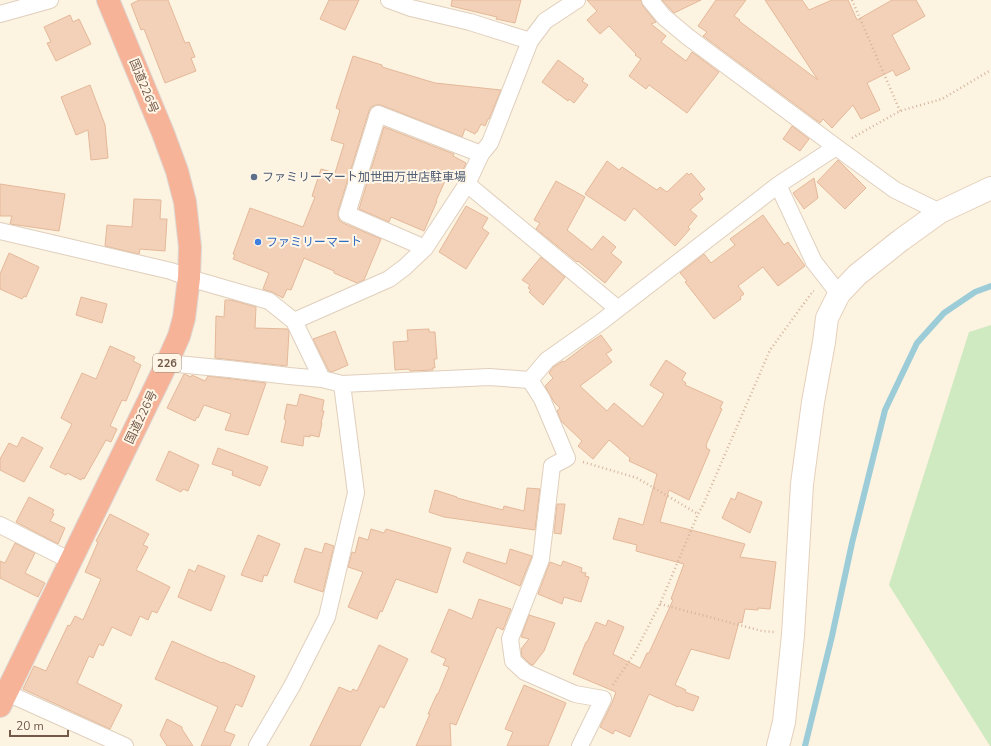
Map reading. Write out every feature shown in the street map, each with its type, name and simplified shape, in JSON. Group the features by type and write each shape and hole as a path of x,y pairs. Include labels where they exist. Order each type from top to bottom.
{"highway":[{"name":"国道226号","path":"2,697 71,561 167,363 179,336 184,318 189,278 190,247 185,202 177,171 163,133 108,0"}],"street":[{"path":"0,14 50,0"},
{"path":"389,0 411,8 470,22 530,41"},
{"path":"294,321 389,279 405,267 425,248 467,184 481,154 490,143 530,41 545,21 577,0"},
{"path":"650,0 664,17 688,37 836,147 895,190 940,212"},
{"path":"425,248 347,214 378,114 481,154"},
{"path":"530,380 547,360 601,322 617,308 778,185 836,147"},
{"path":"467,184 617,308"},
{"path":"778,185 814,262 839,294"},
{"path":"778,746 784,722 793,635 802,484 813,402 827,318 839,294 857,275 901,240 940,212 991,188"},
{"path":"0,231 171,271 189,278 269,301 294,321 322,378"},
{"path":"167,363 322,378 342,384 489,377 530,380"},
{"path":"530,380 542,400 567,458 552,466 541,559 510,639 513,661 525,672 575,694 603,699 580,746"},
{"path":"257,746 292,686 327,617 356,493 342,384"},
{"path":"0,525 71,561"},
{"path":"2,697 125,746"}],"path":[{"path":"852,0 900,111"},
{"path":"836,147 900,111 942,99 991,70"},
{"path":"603,699 634,654 660,604 770,350 813,291 839,294"},
{"path":"567,458 637,478 698,514"},
{"path":"660,604 762,631 793,635"}],"green space":[{"path":"991,325 990,746 889,585 969,332"}],"building":[{"path":"139,0 168,0 185,43 189,42 195,57 191,58 196,71 165,83 144,29 141,30 131,4"},
{"path":"329,0 359,0 345,30 320,19"},
{"path":"452,0 521,0 515,23 451,6"},
{"path":"587,0 641,0 643,6 656,22 651,24 666,36 661,42 686,61 692,52 719,72 687,113 649,85 646,89 629,76 641,59 635,55 636,54 609,26 600,34 587,20 597,11"},
{"path":"662,0 701,0 674,13"},
{"path":"716,0 746,0 734,16 818,80 765,0 802,0 809,10 832,0 848,0 857,20 892,0 916,0 925,16 892,35 910,69 896,76 893,70 867,83 880,110 861,119 853,105 832,128 823,119 820,123 703,36 707,32 698,26"},
{"path":"70,15 73,22 79,19 91,44 56,61 47,43 51,42 44,27"},
{"path":"353,56 382,65 382,67 435,83 501,90 485,126 481,124 475,134 465,129 462,137 381,105 371,107 338,211 339,220 343,223 381,239 364,280 357,283 304,258 291,290 287,289 283,298 263,289 269,273 233,259 235,255 233,254 250,208 303,227 315,197 312,196 321,169 335,173 344,144 331,140 340,110 336,108"},
{"path":"558,60 584,79 582,81 588,85 574,103 569,99 568,101 542,82"},
{"path":"90,85 105,125 108,158 91,160 88,130 76,135 61,97"},
{"path":"792,126 809,139 800,151 783,139"},
{"path":"384,127 454,154 453,156 466,163 460,177 449,172 424,231 391,217 389,222 359,209"},
{"path":"838,160 866,188 845,209 817,182"},
{"path":"607,161 619,170 622,167 657,190 660,187 667,192 687,173 689,175 691,173 705,189 699,194 703,199 690,210 697,216 688,227 690,229 675,246 634,208 625,221 585,194"},
{"path":"814,178 818,198 804,209 793,193"},
{"path":"556,181 585,197 567,230 592,250 603,236 616,247 611,253 622,262 605,283 536,229 540,223 534,220"},
{"path":"0,184 65,194 59,231 10,224 12,216 0,216"},
{"path":"134,199 161,200 160,219 167,219 165,251 140,249 138,254 105,246 107,225 132,227"},
{"path":"466,206 488,218 482,228 489,233 466,269 439,252"},
{"path":"763,215 784,245 788,242 805,266 778,286 763,267 738,286 744,294 740,297 741,299 714,319 685,282 687,281 680,273 704,254 711,263 735,245 730,239"},
{"path":"9,253 39,267 26,297 24,296 22,299 0,289 0,274"},
{"path":"541,257 565,277 543,305 529,292 531,290 528,288 530,285 522,280"},
{"path":"81,297 107,304 102,323 76,315"},
{"path":"225,300 231,300 256,307 255,328 288,329 287,366 215,358 216,316 224,317"},
{"path":"429,329 429,332 435,332 437,359 434,359 435,368 432,368 433,370 395,370 393,342 408,341 407,330"},
{"path":"335,331 348,365 332,372 329,371 313,339"},
{"path":"601,335 612,350 606,354 612,362 580,386 607,411 614,403 643,427 664,394 650,385 666,360 686,373 682,380 686,383 685,385 723,402 720,408 722,409 706,445 706,448 710,450 689,500 669,490 660,522 745,544 740,557 776,562 770,609 745,609 742,623 739,622 729,659 691,649 675,685 686,690 685,692 699,697 693,711 679,706 678,707 649,694 630,737 615,730 613,734 600,727 616,692 573,674 596,622 606,626 608,620 624,627 613,654 640,668 647,653 649,653 673,600 671,599 684,564 636,551 637,545 613,539 619,518 643,525 657,474 629,461 630,458 609,440 593,459 578,446 582,441 561,421 557,411 560,408 554,402 545,386 553,378 549,373 553,367 563,361 564,362"},
{"path":"110,346 135,357 133,361 141,365 126,401 122,400 110,426 117,429 111,442 106,440 84,479 82,478 81,480 50,467 72,424 61,418 82,373 96,379"},
{"path":"184,374 191,377 192,375 205,381 208,376 266,383 248,435 225,430 231,414 204,405 195,421 167,408"},
{"path":"300,394 324,400 322,411 324,411 319,437 310,435 310,437 304,436 303,446 281,442 286,420 284,419 287,404 297,406"},
{"path":"22,437 43,448 24,482 0,470 0,459 9,443 17,447"},
{"path":"218,448 268,467 260,486 232,475 233,471 212,464"},
{"path":"169,451 199,465 188,491 183,489 181,492 156,480"},
{"path":"527,488 540,489 535,530 444,517 429,512 435,490 457,498 503,510 504,506 524,511"},
{"path":"738,492 762,502 750,533 722,518 731,498 735,500"},
{"path":"29,497 54,510 52,513 54,514 50,521 65,528 58,544 16,522"},
{"path":"557,504 565,504 561,534 554,533"},
{"path":"110,514 149,534 143,545 148,547 136,570 170,587 157,613 152,611 148,620 140,616 131,636 112,627 103,646 99,644 93,658 89,656 77,683 122,705 110,729 23,689 34,666 46,671 68,625 70,626 75,616 83,620 101,579 85,572 98,542 96,541"},
{"path":"371,529 384,533 386,529 451,548 437,593 396,579 382,612 380,611 377,619 348,607 363,572 348,567 352,552 355,553 359,537 368,540"},
{"path":"258,535 280,544 267,576 264,575 262,582 241,575"},
{"path":"15,543 35,553 25,573 45,583 38,597 0,578 0,561 5,563"},
{"path":"325,543 334,546 323,592 294,582 305,548 322,553"},
{"path":"510,549 532,556 520,586 463,562 467,552 506,564"},
{"path":"563,561 582,568 581,572 586,573 585,576 589,577 581,602 564,597 562,604 538,594 550,562 561,566"},
{"path":"198,565 225,576 211,611 178,597 189,569 195,572"},
{"path":"479,599 511,609 503,630 497,627 456,725 450,723 451,746 416,746 430,714 428,714 449,667 443,665 446,659 431,652 449,609 472,619"},
{"path":"529,615 555,623 544,651 533,665 522,656 521,649 529,639 521,637"},
{"path":"172,641 255,676 242,707 236,704 224,731 235,735 230,746 201,746 218,707 155,679"},
{"path":"379,645 408,659 384,708 380,706 360,746 310,746 339,687 351,692 353,689 357,691"},
{"path":"524,685 566,703 548,746 507,746 513,732 505,729"},
{"path":"167,719 182,727 193,746 167,746 160,735"}],"waterway":[{"path":"805,746 832,636 852,543 885,410 917,343 944,313 975,292 991,286"}],"place":[{"name":"ファミリーマート加世田万世店駐車場","path":"254,177"},
{"name":"ファミリーマート","path":"258,242"}]}
